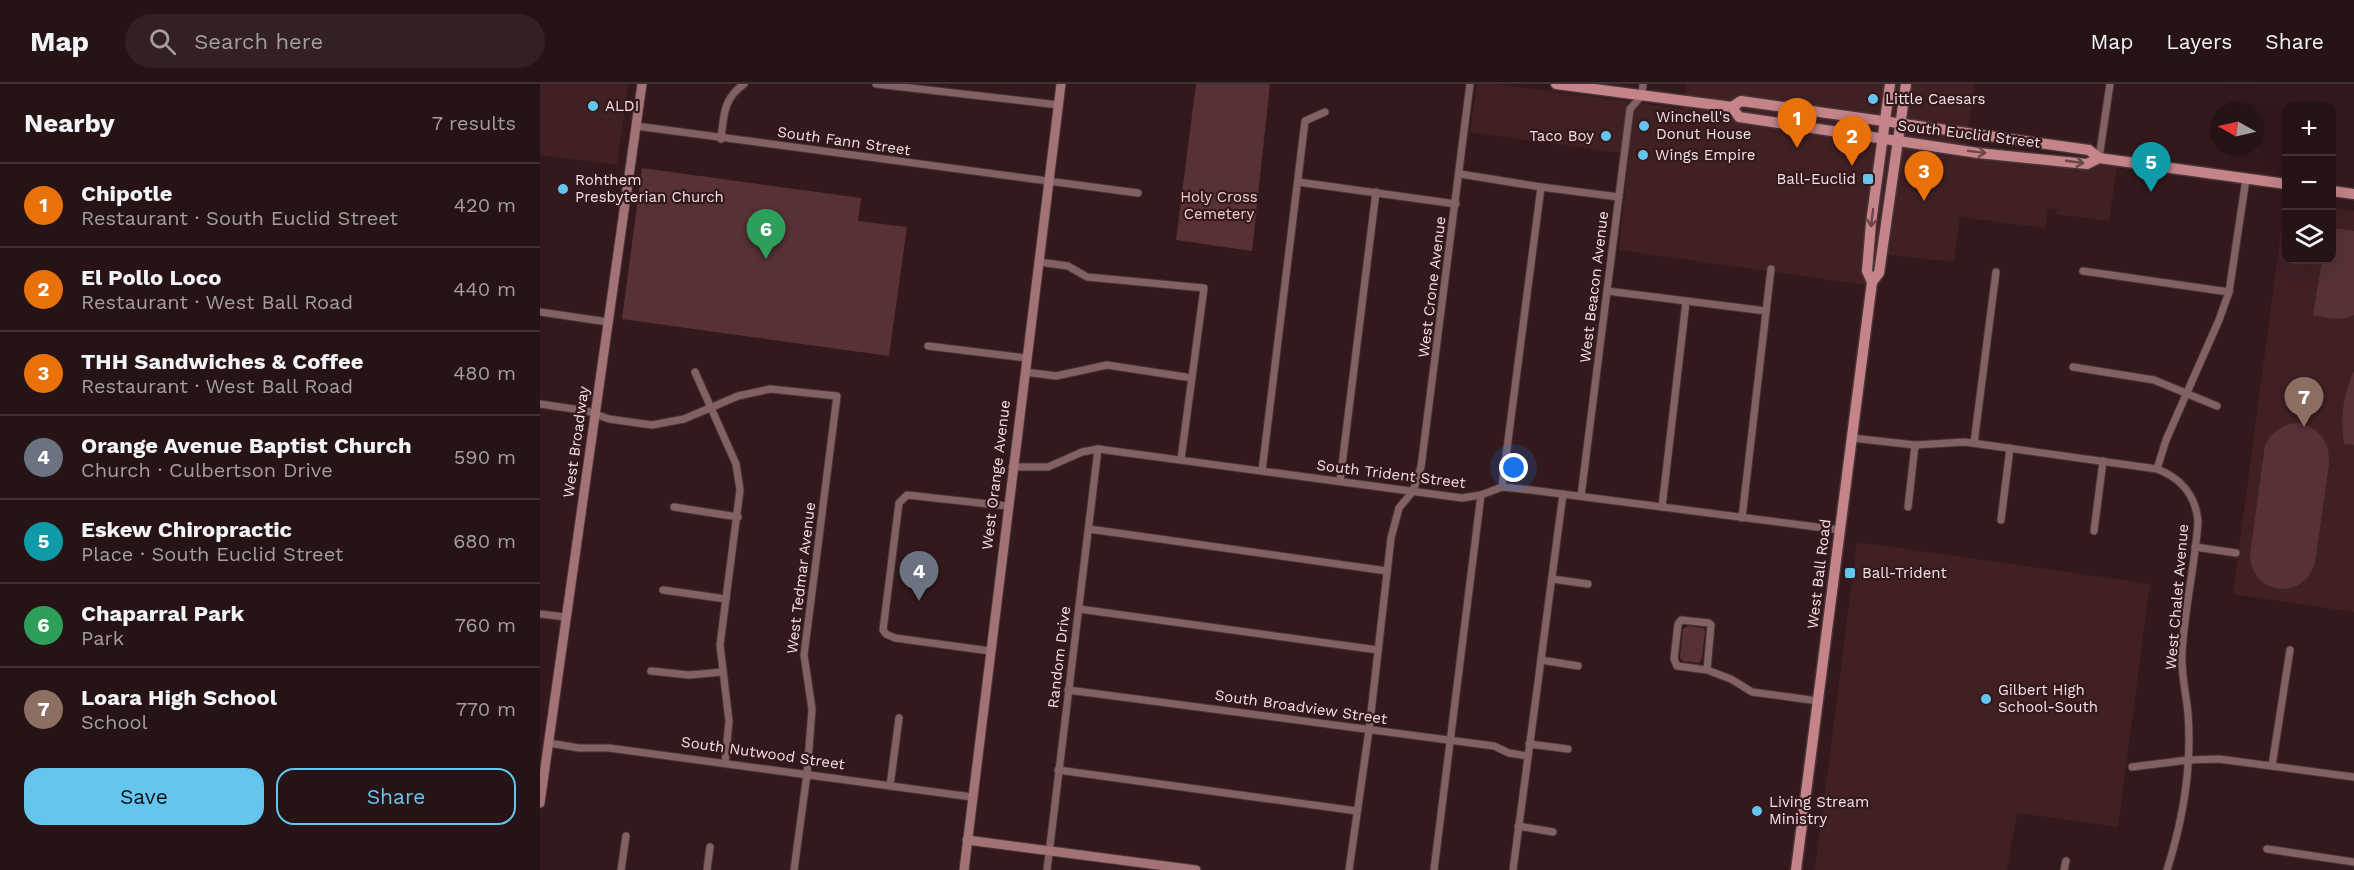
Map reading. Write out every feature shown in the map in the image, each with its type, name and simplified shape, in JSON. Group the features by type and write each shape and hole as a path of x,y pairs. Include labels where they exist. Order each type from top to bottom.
{"main road":[{"name":"South Euclid Street","path":"1557,84 1642,90 1732,107 1739,117 1978,153 2087,164 2099,158"},
{"name":"West Ball Road","path":"1872,282 1867,271 1871,223 1890,84"},
{"name":"West Ball Road","path":"1796,870 1872,282 1879,273 1906,84"},
{"name":"South Euclid Street","path":"1732,107 1741,101 1900,123 2089,150 2099,158 2282,184"},
{"path":"2336,192 2354,194"}],"street":[{"name":"West Broadway","path":"540,803 642,84"},
{"path":"721,139 726,106 732,92 744,84"},
{"path":"876,84 1059,105"},
{"name":"West Orange Avenue","path":"964,870 1007,506 1061,84"},
{"name":"West Crone Avenue","path":"1349,870 1369,730 1391,538 1399,508 1413,491 1425,446 1470,84"},
{"path":"2099,158 2110,84"},
{"name":"West Beacon Avenue","path":"1581,496 1630,110 1642,90"},
{"path":"1262,471 1305,121 1325,112"},
{"name":"South Fann Street","path":"636,126 721,139 1138,192"},
{"path":"1460,174 1619,197"},
{"path":"1852,438 1915,446 1956,441 2157,470 2166,440 2229,292 2246,179"},
{"path":"1298,182 1456,204"},
{"path":"1502,487 1541,187"},
{"path":"1340,482 1376,192"},
{"path":"1039,262 1068,266 1087,277 1204,288 1181,459"},
{"path":"1742,518 1771,269"},
{"path":"2083,271 2229,292"},
{"path":"1974,443 1996,272"},
{"path":"1607,291 1766,311"},
{"path":"1662,507 1686,302"},
{"path":"540,312 608,322"},
{"path":"928,346 1026,358"},
{"path":"1025,372 1056,376 1107,364 1192,378"},
{"path":"2073,367 2148,378 2217,406"},
{"path":"695,372 736,464 740,490 720,645 729,721 725,763"},
{"name":"West Tedmar Avenue","path":"712,409 738,396 770,389 837,396 804,655 812,709 807,774 794,870"},
{"path":"540,404 587,411 609,419 652,425 684,419 712,409"},
{"path":"1908,507 1915,446"},
{"name":"South Trident Street","path":"1012,466 1048,467 1082,452 1098,448 1462,498 1481,495 1502,487 1840,531"},
{"name":"Random Drive","path":"1047,870 1098,448"},
{"path":"2001,520 2010,448"},
{"path":"2094,531 2103,461"},
{"name":"West Chalet Avenue","path":"2157,470 2176,479 2193,500 2198,522 2182,662 2188,713 2188,759 2181,819 2167,870"},
{"path":"1512,870 1563,494"},
{"path":"990,651 895,638 883,630 899,503 907,495 1007,506"},
{"path":"1434,870 1481,495"},
{"path":"674,507 738,518"},
{"path":"1089,529 1387,571"},
{"path":"2195,548 2236,552"},
{"path":"1552,579 1588,584"},
{"path":"663,590 726,599"},
{"path":"1079,609 1378,650"},
{"path":"540,614 566,617"},
{"path":"1707,670 1712,625 1681,620 1678,624 1674,663 1679,666 1707,670 1731,679 1752,692 1818,701"},
{"path":"2272,766 2290,650"},
{"path":"1541,660 1578,666"},
{"path":"651,671 689,675 722,672"},
{"name":"South Broadview Street","path":"1068,690 1494,746 1509,753 1528,756"},
{"path":"890,786 899,718"},
{"name":"South Nutwood Street","path":"549,743 579,748 609,748 972,797"},
{"path":"1529,744 1568,749"},
{"path":"2132,767 2188,759 2219,759 2354,777"},
{"path":"1058,770 1357,811"},
{"path":"1518,826 1553,832"},
{"path":"621,870 626,836"},
{"path":"967,840 1050,850 1132,866 1196,870"},
{"path":"707,870 710,847"},
{"path":"2267,849 2354,862"},
{"path":"2064,870 2066,861"}],"shaded area":[{"path":"540,84 628,84 617,165 540,155"},
{"path":"1477,84 1495,84 1683,109 1687,84 1975,84 1966,146 2117,166 2109,221 2056,214 2057,210 2048,209 2045,228 1960,217 1954,262 1870,253 1865,285 1619,250 1629,154 1470,132"},
{"path":"2336,209 2354,211 2354,612 2233,594 2282,224 2282,264 2336,264"},
{"name":"Gilbert High School-South","path":"1857,542 2150,584 2118,827 2017,813 2007,870 1815,870"}],"green space":[{"name":"Holy Cross Cemetery","path":"1196,84 1270,84 1252,251 1176,240"},
{"path":"642,168 861,198 858,221 907,227 889,356 622,319"},
{"path":"2336,228 2354,231 2354,315 2339,319 2313,315 2321,264 2336,264"},
{"path":"2354,371 2354,445 2344,444 2342,425 2345,397"},
{"path":"2298,423 2312,428 2322,437 2328,449 2329,464 2315,563 2309,575 2300,584 2278,589 2259,579 2250,555 2265,445 2278,429"},
{"path":"1688,626 1703,628 1705,631 1702,658 1699,663 1683,661 1680,658 1683,629"}],"place":[{"name":"Little Caesars","path":"1873,99"},
{"name":"ALDI","path":"593,106"},
{"name":"Winchell's Donut House","path":"1644,126"},
{"name":"Taco Boy","path":"1606,136"},
{"name":"Chipotle","path":"1797,148"},
{"name":"Wings Empire","path":"1643,155"},
{"name":"El Pollo Loco","path":"1852,166"},
{"name":"Ball-Euclid","path":"1868,179"},
{"name":"Rohthem Presbyterian Church","path":"563,189"},
{"name":"Eskew Chiropractic","path":"2151,192"},
{"name":"THH Sandwiches & Coffee","path":"1924,201"},
{"name":"Chaparral Park","path":"766,259"},
{"name":"Loara High School","path":"2304,427"},
{"name":"Ball-Trident","path":"1850,573"},
{"name":"Orange Avenue Baptist Church","path":"919,601"},
{"name":"Gilbert High School-South","path":"1986,699"},
{"name":"Living Stream Ministry","path":"1757,811"}]}
